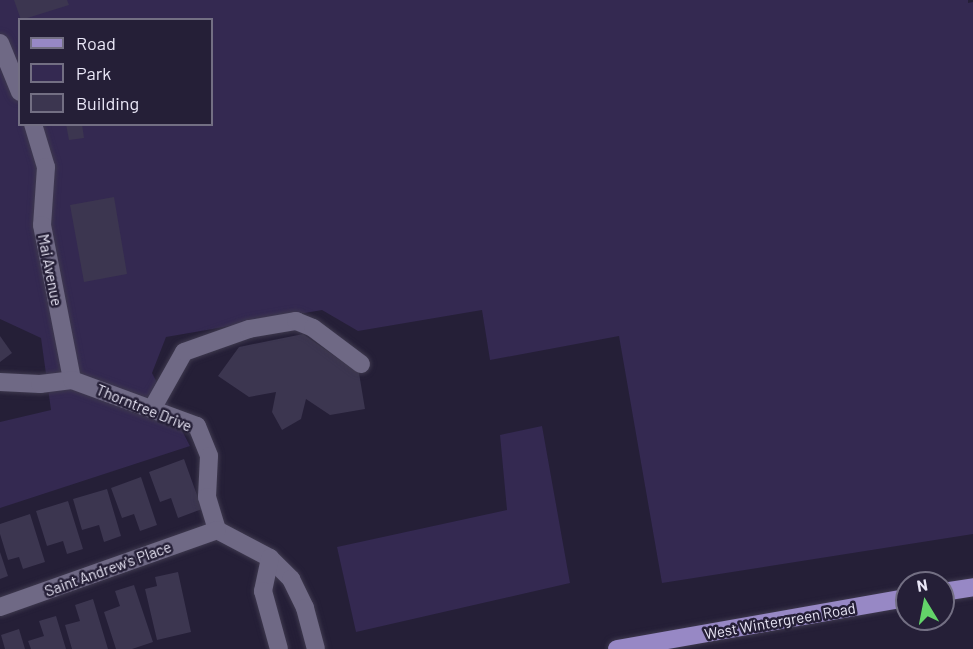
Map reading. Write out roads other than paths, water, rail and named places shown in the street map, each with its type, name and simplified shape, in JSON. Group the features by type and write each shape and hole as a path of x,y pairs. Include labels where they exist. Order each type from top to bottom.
{"main road":[{"path":"955,590 973,587"},
{"name":"West Wintergreen Road","path":"617,649 895,600"}],"street":[{"path":"0,43 18,87"},
{"name":"Mai Avenue","path":"34,126 46,167 42,225 72,380"},
{"path":"152,409 184,352 249,329 296,321 313,328 361,364"},
{"name":"Thorntree Drive","path":"0,382 40,384 72,380 197,426 209,456 207,497 217,530"},
{"path":"217,530 270,558 291,579 305,608 316,649"},
{"name":"Saint Andrew's Place","path":"0,607 217,530"},
{"path":"270,558 263,591 279,649"}]}
